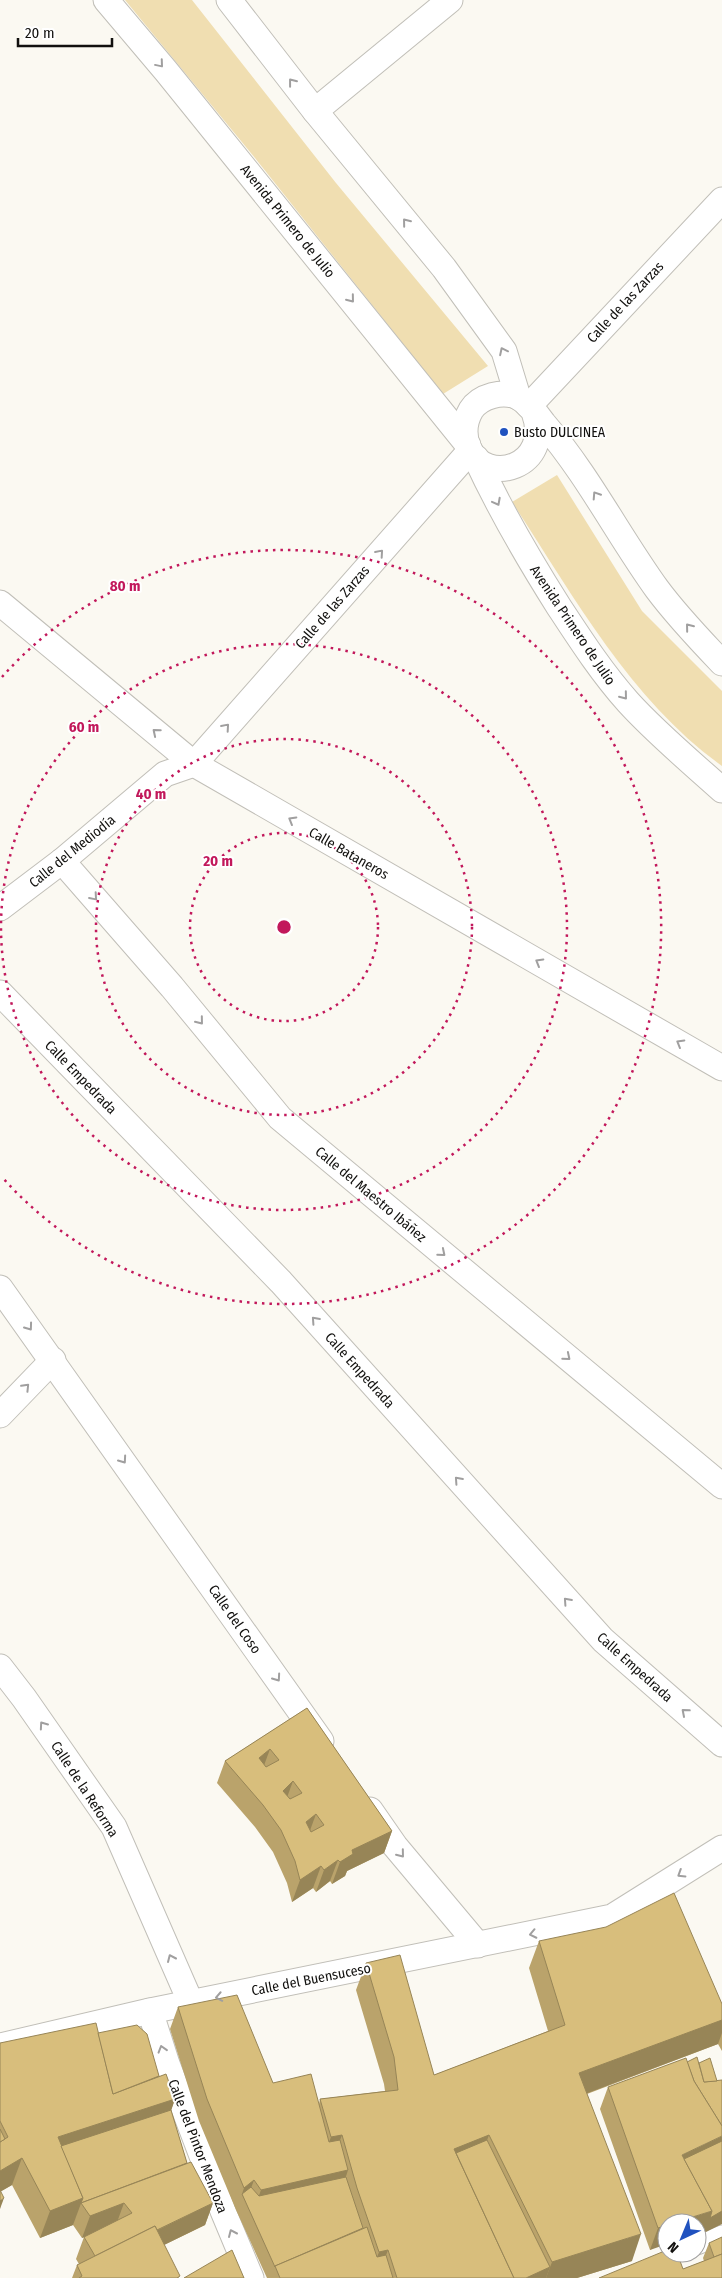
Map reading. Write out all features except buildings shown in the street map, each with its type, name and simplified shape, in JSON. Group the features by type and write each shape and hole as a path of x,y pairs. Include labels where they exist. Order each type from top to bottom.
{"street":[{"name":"Avenida Primero de Julio","path":"106,0 196,108 471,451 495,500 528,558 584,646 626,700 653,729 722,790"},
{"path":"229,0 315,111 444,268 504,350 527,405 539,424 539,438 534,450 526,460 514,467 500,469 487,466 471,451 465,433 466,420 472,409 482,400 493,395 506,394 527,405 565,448 658,590 696,636 722,663"},
{"path":"315,111 450,0"},
{"name":"Calle de las Zarzas","path":"527,405 722,200"},
{"name":"Calle de las Zarzas","path":"194,764 471,451"},
{"name":"Calle Bataneros","path":"0,603 194,764 722,1068"},
{"name":"Calle del Mediodía","path":"0,908 62,861 165,774 194,764"},
{"name":"Calle del Maestro Ibáñez","path":"62,861 172,986 280,1118 722,1486"},
{"name":"Calle Empedrada","path":"0,992 281,1282 603,1640 722,1744"},
{"name":"Calle del Coso","path":"0,1288 332,1757"},
{"path":"0,1415 52,1360"},
{"name":"Calle de la Reforma","path":"0,1667 24,1698 114,1827 191,2003"},
{"path":"355,1789 395,1846 478,1945"},
{"name":"Calle del Buensuceso","path":"0,2046 150,2011 612,1917 722,1848"},
{"name":"Calle del Pintor Mendoza","path":"150,2011 167,2064 222,2212 252,2278"},
{"path":"707,2240 722,2235"}],"shaded area":[{"path":"125,0 192,0 336,183 488,366 443,394 255,158"},
{"path":"557,475 642,611 722,691 722,766 689,740 631,678 581,609 512,502"}],"place":[{"name":"Busto DULCINEA","path":"504,432"}]}
